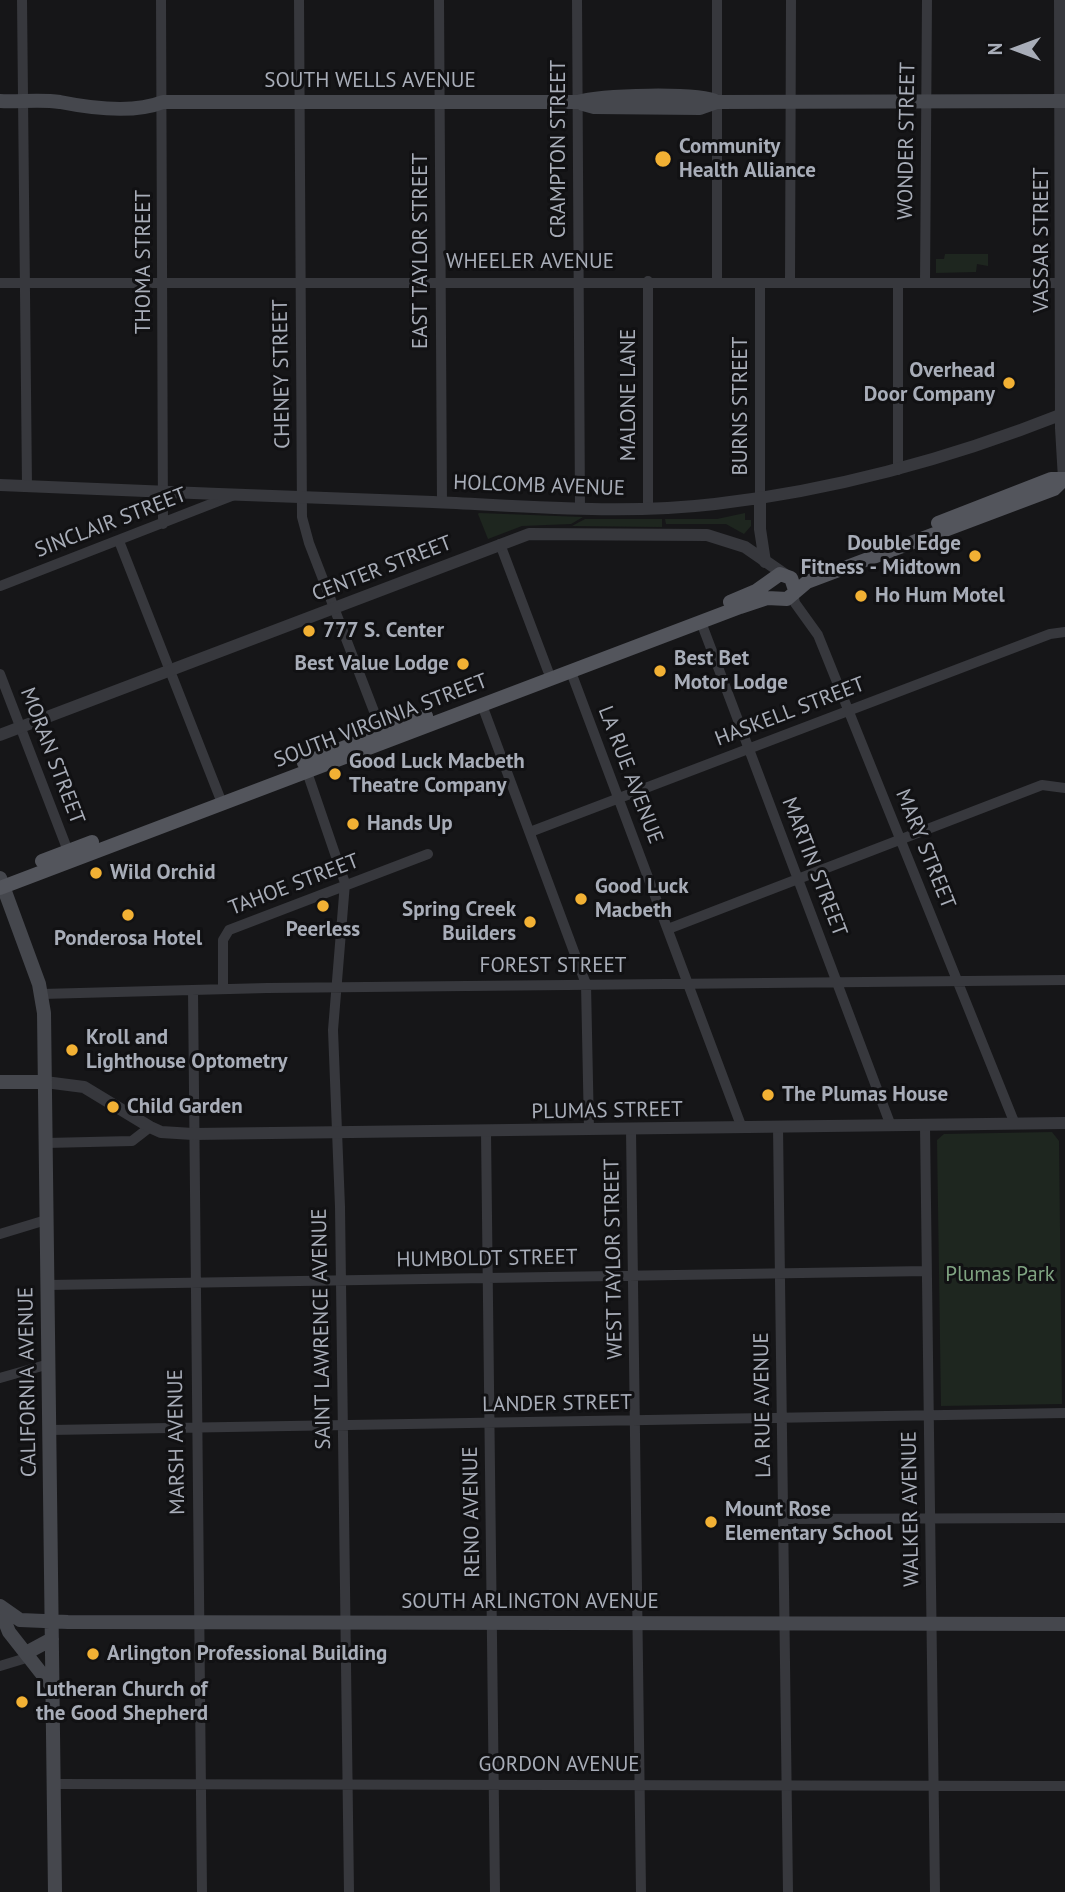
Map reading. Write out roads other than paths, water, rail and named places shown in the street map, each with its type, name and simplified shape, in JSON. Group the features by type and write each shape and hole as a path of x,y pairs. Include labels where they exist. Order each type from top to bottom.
{"main road":[{"name":"SOUTH WELLS AVENUE","path":"0,102 62,103 76,97 145,97 163,102 578,102 594,97 702,98 717,102 1063,101"},
{"name":"SOUTH VIRGINIA STREET","path":"1,882 485,699 548,671 744,596 781,577 804,574 1051,479 1065,479"},
{"path":"794,592 794,582 781,577 770,590 777,598 787,599 817,578 1054,489 1065,479"},
{"name":"SOUTH VIRGINIA STREET","path":"1,882 68,851 306,772 344,752 380,739 382,733 571,671 767,598 777,598"},
{"name":"CALIFORNIA AVENUE","path":"1,882 42,994 55,1892"},
{"path":"0,1082 45,1082"},
{"path":"0,1607 9,1632 53,1688"},
{"name":"SOUTH ARLINGTON AVENUE","path":"0,1607 20,1620 52,1622 1065,1624"},
{"path":"26,1653 52,1639"}],"street":[{"path":"22,0 27,486"},
{"name":"THOMA STREET","path":"161,0 163,524"},
{"name":"CHENEY STREET","path":"299,0 302,497 306,534 382,733"},
{"name":"EAST TAYLOR STREET","path":"439,0 442,503"},
{"name":"CRAMPTON STREET","path":"577,0 580,508"},
{"path":"717,0 717,283"},
{"path":"790,283 791,0"},
{"name":"WONDER STREET","path":"925,283 926,0"},
{"name":"VASSAR STREET","path":"1060,0 1065,479"},
{"name":"WHEELER AVENUE","path":"0,283 648,281 1061,284"},
{"name":"MALONE LANE","path":"648,281 648,508"},
{"name":"BURNS STREET","path":"760,283 760,529 765,562"},
{"path":"898,283 898,470"},
{"name":"HOLCOMB AVENUE","path":"0,485 580,508 715,504 898,470 977,446 1063,414"},
{"name":"SINCLAIR STREET","path":"0,586 235,495"},
{"path":"736,543 753,538 760,529"},
{"name":"CENTER STREET","path":"0,735 500,544 542,533 699,534 736,543 765,562 781,577"},
{"path":"119,541 220,799"},
{"path":"500,544 548,671"},
{"name":"MARY STREET","path":"794,592 795,603 818,635 1015,1124"},
{"name":"MARTIN STREET","path":"701,622 891,1125"},
{"name":"HASKELL STREET","path":"530,832 1053,633 1065,632"},
{"name":"LA RUE AVENUE","path":"571,671 742,1128"},
{"name":"MORAN STREET","path":"0,674 68,851"},
{"name":"WEST TAYLOR STREET","path":"485,699 586,984 589,1130"},
{"name":"SAINT LAWRENCE AVENUE","path":"306,772 345,886 335,988 334,1072 341,1280 349,1892"},
{"path":"668,929 1042,785 1065,788"},
{"name":"TAHOE STREET","path":"223,989 223,940 228,931 428,854"},
{"name":"FOREST STREET","path":"42,994 586,984 838,984 1065,980"},
{"name":"MARSH AVENUE","path":"193,991 202,1892"},
{"name":"PLUMAS STREET","path":"45,1082 84,1087 150,1127 193,1134 1065,1123"},
{"name":"WALKER AVENUE","path":"925,1125 935,1892"},
{"path":"46,1143 132,1141 150,1127"},
{"name":"LA RUE AVENUE","path":"778,1128 788,1892"},
{"name":"WEST TAYLOR STREET","path":"631,1130 641,1892"},
{"name":"RENO AVENUE","path":"486,1132 495,1892"},
{"path":"0,1234 47,1220"},
{"name":"HUMBOLDT STREET","path":"48,1285 927,1271"},
{"path":"0,1378 49,1364"},
{"name":"LANDER STREET","path":"50,1430 1065,1413"},
{"path":"784,1519 1065,1517"},
{"path":"0,1666 23,1659 26,1653"},
{"name":"GORDON AVENUE","path":"54,1784 1065,1786"}],"place":[{"name":"Community Health Alliance","path":"663,159"},
{"name":"Overhead Door Company","path":"1009,383"},
{"name":"Double Edge Fitness - Midtown","path":"975,556"},
{"name":"Ho Hum Motel","path":"861,596"},
{"name":"777 S. Center","path":"309,631"},
{"name":"Best Value Lodge","path":"463,664"},
{"name":"Best Bet Motor Lodge","path":"660,671"},
{"name":"Good Luck Macbeth Theatre Company","path":"335,774"},
{"name":"Hands Up","path":"353,824"},
{"name":"Wild Orchid","path":"96,873"},
{"name":"Good Luck Macbeth","path":"581,899"},
{"name":"Peerless","path":"323,906"},
{"name":"Ponderosa Hotel","path":"128,915"},
{"name":"Spring Creek Builders","path":"530,922"},
{"name":"Kroll and Lighthouse Optometry","path":"72,1050"},
{"name":"The Plumas House","path":"768,1095"},
{"name":"Child Garden","path":"113,1107"},
{"name":"Mount Rose Elementary School","path":"711,1522"},
{"name":"Arlington Professional Building","path":"93,1654"},
{"name":"Lutheran Church of the Good Shepherd","path":"22,1702"}],"park label":[{"name":"Plumas Park","path":"1000,1275"}]}
